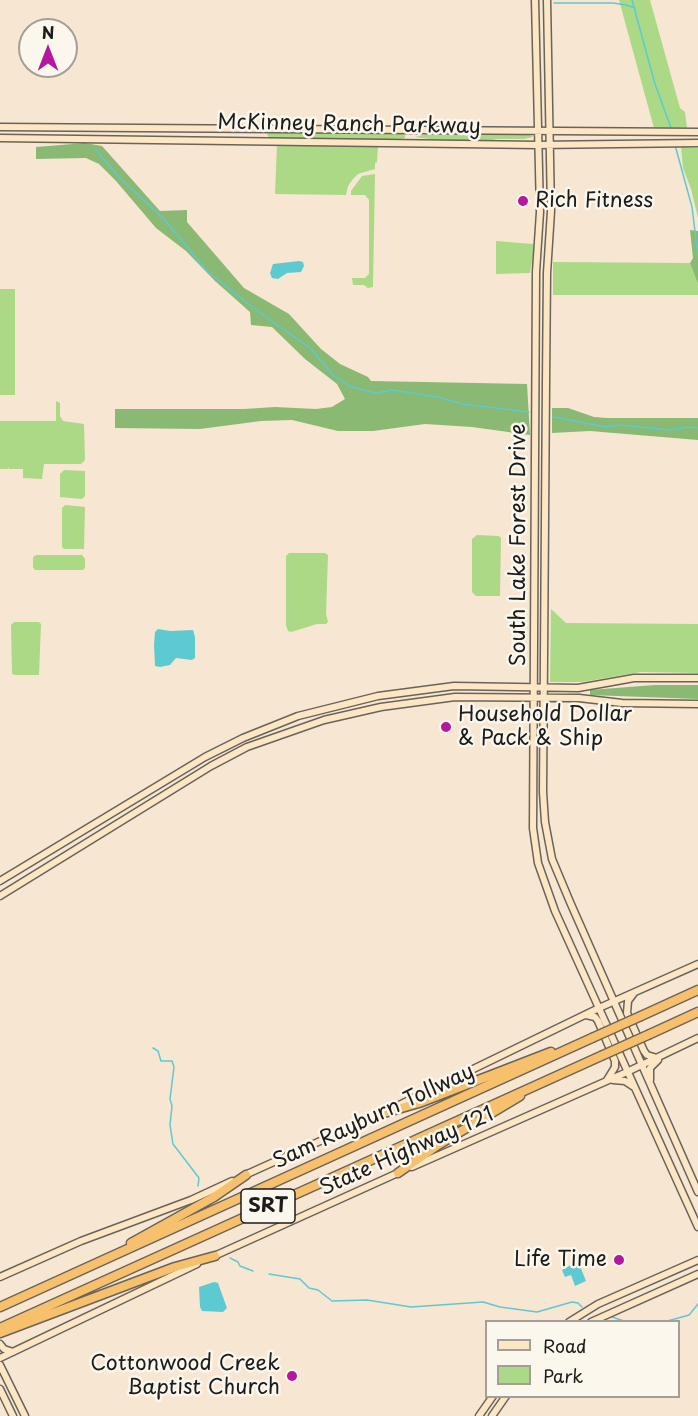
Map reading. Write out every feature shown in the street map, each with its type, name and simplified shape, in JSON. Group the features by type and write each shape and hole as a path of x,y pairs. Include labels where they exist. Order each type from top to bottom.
{"highway":[{"name":"Sam Rayburn Tollway","path":"0,1307 698,990"},
{"name":"Sam Rayburn Tollway","path":"2,1330 531,1086 698,1012"},
{"path":"377,1115 419,1103 542,1054 569,1048"},
{"path":"398,1173 446,1140 522,1096 531,1086"},
{"path":"120,1253 128,1245 214,1197 246,1174"},
{"path":"2,1330 175,1267 215,1256"}],"main road":[{"name":"South Lake Forest Drive","path":"535,0 540,212 536,279 532,803 534,839 538,863 580,966 698,1227"},
{"path":"547,0 549,144"},
{"path":"536,59 548,58"},
{"name":"McKinney Ranch Parkway","path":"0,126 698,132"},
{"path":"411,130 412,143"},
{"path":"622,143 640,140 642,135 639,131"},
{"name":"McKinney Ranch Parkway","path":"0,138 538,145 698,143"},
{"name":"South Lake Forest Drive","path":"549,144 551,211 547,279 543,686 543,798 547,837 552,859 570,902 698,1192"},
{"path":"536,279 547,279"},
{"path":"536,382 546,382"},
{"path":"0,881 190,765 271,726 329,708 388,694 454,686 578,688 634,678 698,678"},
{"path":"0,896 180,784 247,747 301,727 349,713 409,702 474,697 698,704"},
{"path":"0,1277 73,1245 191,1200 377,1115 598,1008 698,964"},
{"path":"580,966 579,973 592,1001 582,1016"},
{"path":"634,992 628,1001 627,1013 644,1051 657,1058"},
{"path":"582,1016 595,1017 598,1021 615,1061 615,1067 607,1081"},
{"name":"State Highway 121","path":"0,1358 215,1256 698,1038"},
{"path":"650,1083 650,1068 674,1050"},
{"path":"607,1081 617,1079 634,1087"},
{"path":"671,1165 684,1160"},
{"path":"675,1174 688,1169"},
{"path":"572,1320 598,1304 698,1260"},
{"path":"595,1320 698,1274"},
{"path":"598,1304 604,1315"},
{"path":"0,1344 4,1349 13,1352"},
{"path":"0,1365 25,1416"},
{"path":"0,1389 12,1416"},
{"path":"479,1416 492,1398"},
{"path":"492,1416 505,1398"}],"green space":[{"path":"619,0 650,0 680,108 685,112 687,128 654,128"},
{"path":"271,131 401,133 405,135 405,138 399,140 269,138 267,134"},
{"path":"460,133 528,134 533,137 482,142 444,141 415,137"},
{"path":"85,143 102,146 160,211 187,210 187,222 244,288 289,314 321,349 340,364 368,377 371,381 527,384 530,435 472,427 425,424 373,431 338,431 292,420 261,421 200,429 115,428 115,409 275,407 316,409 332,407 345,399 337,384 305,359 272,327 251,325 250,312 186,251 156,228 99,164 86,158 36,159 36,147"},
{"path":"277,144 378,146 377,162 375,169 358,174 353,179 346,195 275,194"},
{"path":"681,147 698,148 698,218 683,168"},
{"path":"375,174 373,287 368,288 364,285 353,285 352,278 365,278 369,274 369,200 365,195 351,195 351,191 362,176"},
{"path":"690,230 698,231 698,284 690,263 693,258"},
{"path":"496,241 533,244 530,273 496,274"},
{"path":"553,262 690,263 698,284 698,295 553,295"},
{"path":"0,289 15,289 15,395 0,395"},
{"path":"56,401 60,403 60,416 63,421 84,424 85,460 81,464 44,464 42,479 23,478 23,469 9,469 9,467 0,469 0,421 56,421"},
{"path":"552,408 568,408 594,417 607,418 698,418 698,440 590,431 552,433"},
{"path":"64,470 85,471 85,496 82,499 60,497 60,474"},
{"path":"65,505 85,507 84,549 64,549 62,547 62,508"},
{"path":"477,535 501,538 500,596 476,596 472,592 472,539"},
{"path":"289,553 325,553 328,555 326,614 328,622 326,624 288,631 286,625 286,556"},
{"path":"36,555 82,555 85,559 85,568 83,570 35,570 33,557"},
{"path":"551,609 566,623 698,624 698,673 641,672 582,682 550,682"},
{"path":"14,622 39,622 41,624 39,675 12,674 11,625"},
{"path":"655,685 698,685 698,699 590,695 590,690"}],"water":[{"path":"303,262 304,266 301,272 287,273 278,279 272,278 270,273 273,264"},
{"path":"158,629 193,630 195,658 192,660 176,658 170,665 155,666 155,632"},
{"path":"578,1261 586,1281 575,1286 571,1275 565,1277 562,1270"},
{"path":"214,1282 218,1283 227,1308 223,1312 202,1311 199,1287"}],"waterway":[{"path":"632,0 655,84 671,128"},
{"path":"554,3 613,3 635,8"},
{"path":"675,145 692,207 698,256"},
{"path":"95,149 120,178 164,219 206,270 252,307 310,348 333,375 349,386 376,393 392,390 438,397 462,404 529,412"},
{"path":"553,417 606,427 619,425 670,430 698,428"},
{"path":"153,1048 158,1051 161,1061 172,1061 174,1067 170,1099 173,1144 199,1178 198,1186"},
{"path":"230,1258 238,1262 240,1266 253,1271"},
{"path":"269,1274 300,1279 309,1288 318,1290 332,1301 367,1300 411,1307 483,1302 500,1307 537,1312 572,1302 582,1307"},
{"path":"671,1320 689,1315 698,1304"},
{"path":"612,1317 621,1320"}],"place":[{"name":"Rich Fitness","path":"523,201"},
{"name":"Household Dollar & Pack & Ship","path":"446,727"},
{"name":"Life Time","path":"619,1260"},
{"name":"Cottonwood Creek Baptist Church","path":"292,1376"}]}
